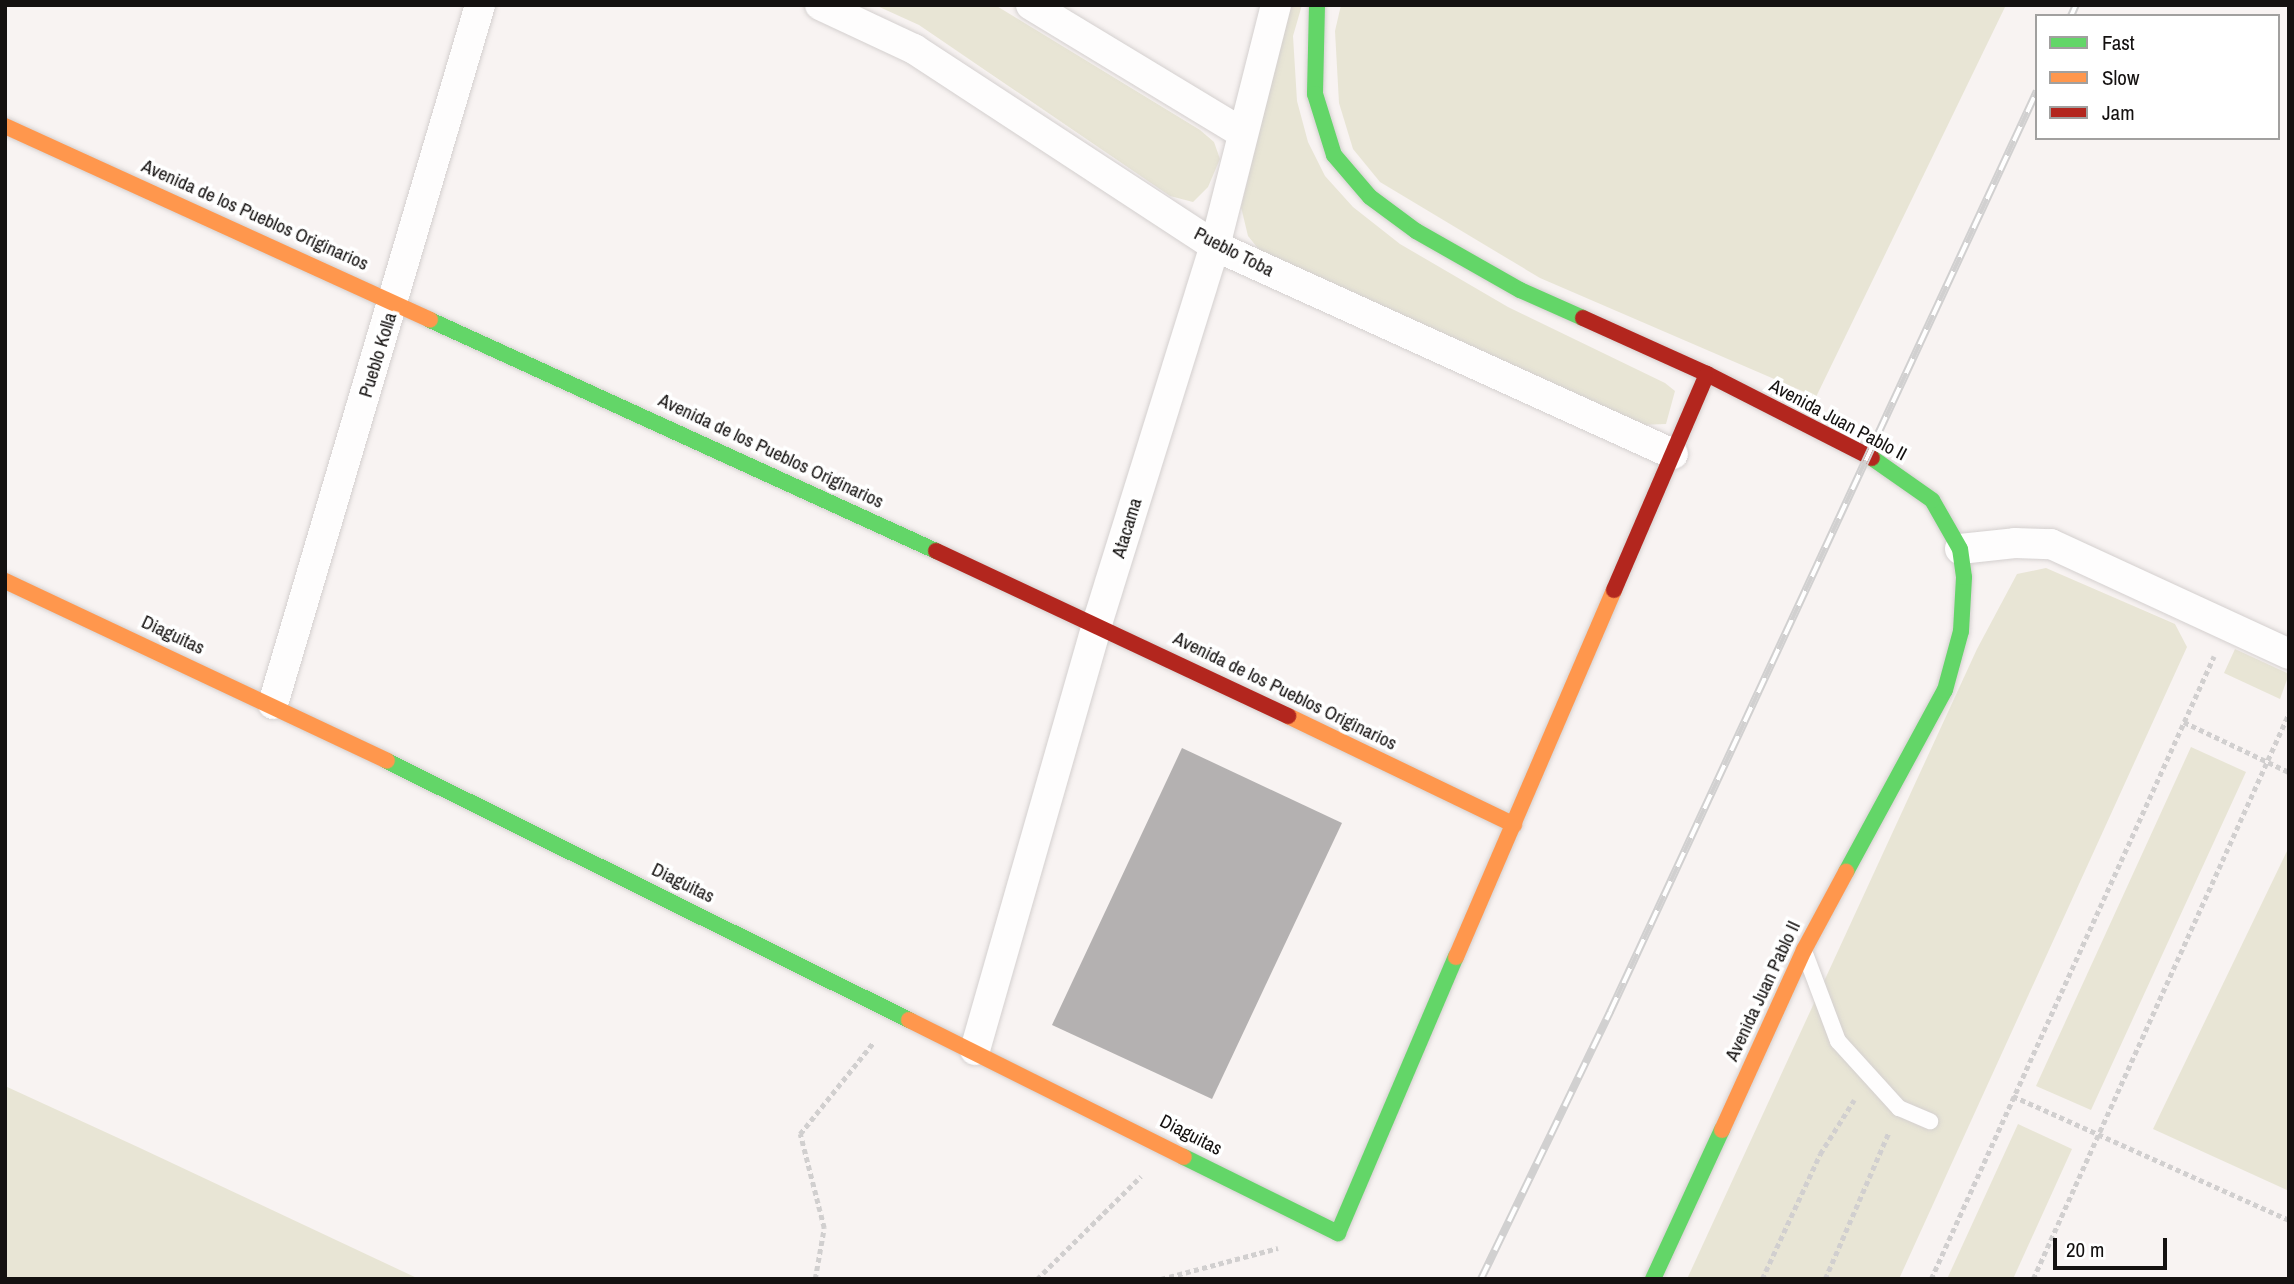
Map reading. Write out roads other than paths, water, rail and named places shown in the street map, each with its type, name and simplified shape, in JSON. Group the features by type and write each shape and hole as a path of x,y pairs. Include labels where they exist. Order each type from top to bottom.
{"street":[{"name":"Pueblo Kolla","path":"273,704 480,5"},
{"name":"Pueblo Toba","path":"820,5 915,49 1215,246 1673,454"},
{"path":"1031,5 1242,133"},
{"name":"Atacama","path":"975,1050 1097,624 1215,246 1276,5"},
{"name":"Avenida Juan Pablo II","path":"1317,5 1315,94 1321,122 1334,155 1370,197 1416,231 1520,290 1707,374 1868,455 1932,500 1960,549 1964,577 1961,631 1945,690 1804,950 1653,1279"},
{"name":"Avenida de los Pueblos Originarios","path":"5,126 394,301 1097,624 1514,825"},
{"path":"1514,825 1707,374"},
{"path":"1960,549 2015,543 2052,544 2289,654"},
{"name":"Diaguitas","path":"5,581 273,704 975,1050 1338,1233 1514,825"}],"lane":[{"path":"1804,950 1838,1041 1899,1108 1930,1121"}],"railway":[{"path":"2072,14 2076,5"},
{"path":"1481,1279 1610,1012 2035,95"}]}
